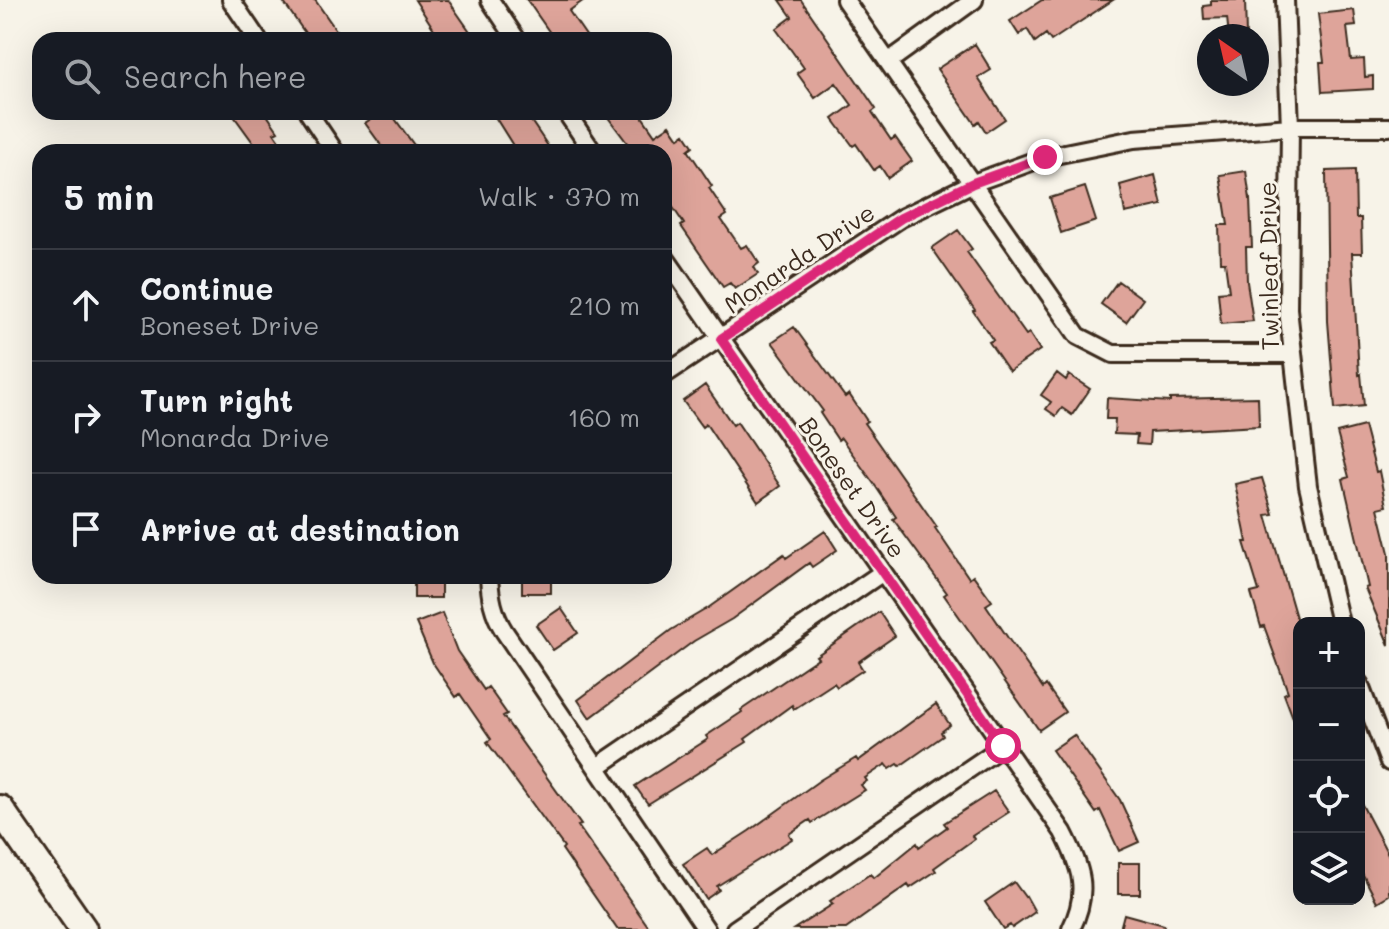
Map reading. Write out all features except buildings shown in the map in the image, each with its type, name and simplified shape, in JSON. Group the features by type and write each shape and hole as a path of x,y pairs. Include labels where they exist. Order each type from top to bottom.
{"main road":[{"path":"0,809 83,929"}],"street":[{"path":"231,0 253,32"},
{"path":"490,0 512,32"},
{"path":"845,0 1078,336 1113,354 1293,354"},
{"path":"888,62 974,0"},
{"name":"Twinleaf Drive","path":"1285,0 1290,127 1288,309 1308,486 1339,617"},
{"path":"313,120 330,144"},
{"path":"571,120 588,144"},
{"name":"Monarda Drive","path":"672,370 901,218 973,183 1045,157 1134,139 1290,127 1389,127"},
{"name":"Boneset Drive","path":"672,268 1063,832 1078,861 1083,885 1079,914 1071,929"},
{"path":"597,767 883,572"},
{"path":"489,584 495,616 706,929"},
{"path":"1361,689 1389,762"},
{"path":"735,929 1003,746"}],"route":[{"path":"1003,746 721,339 901,218 973,183 1045,157"}]}
